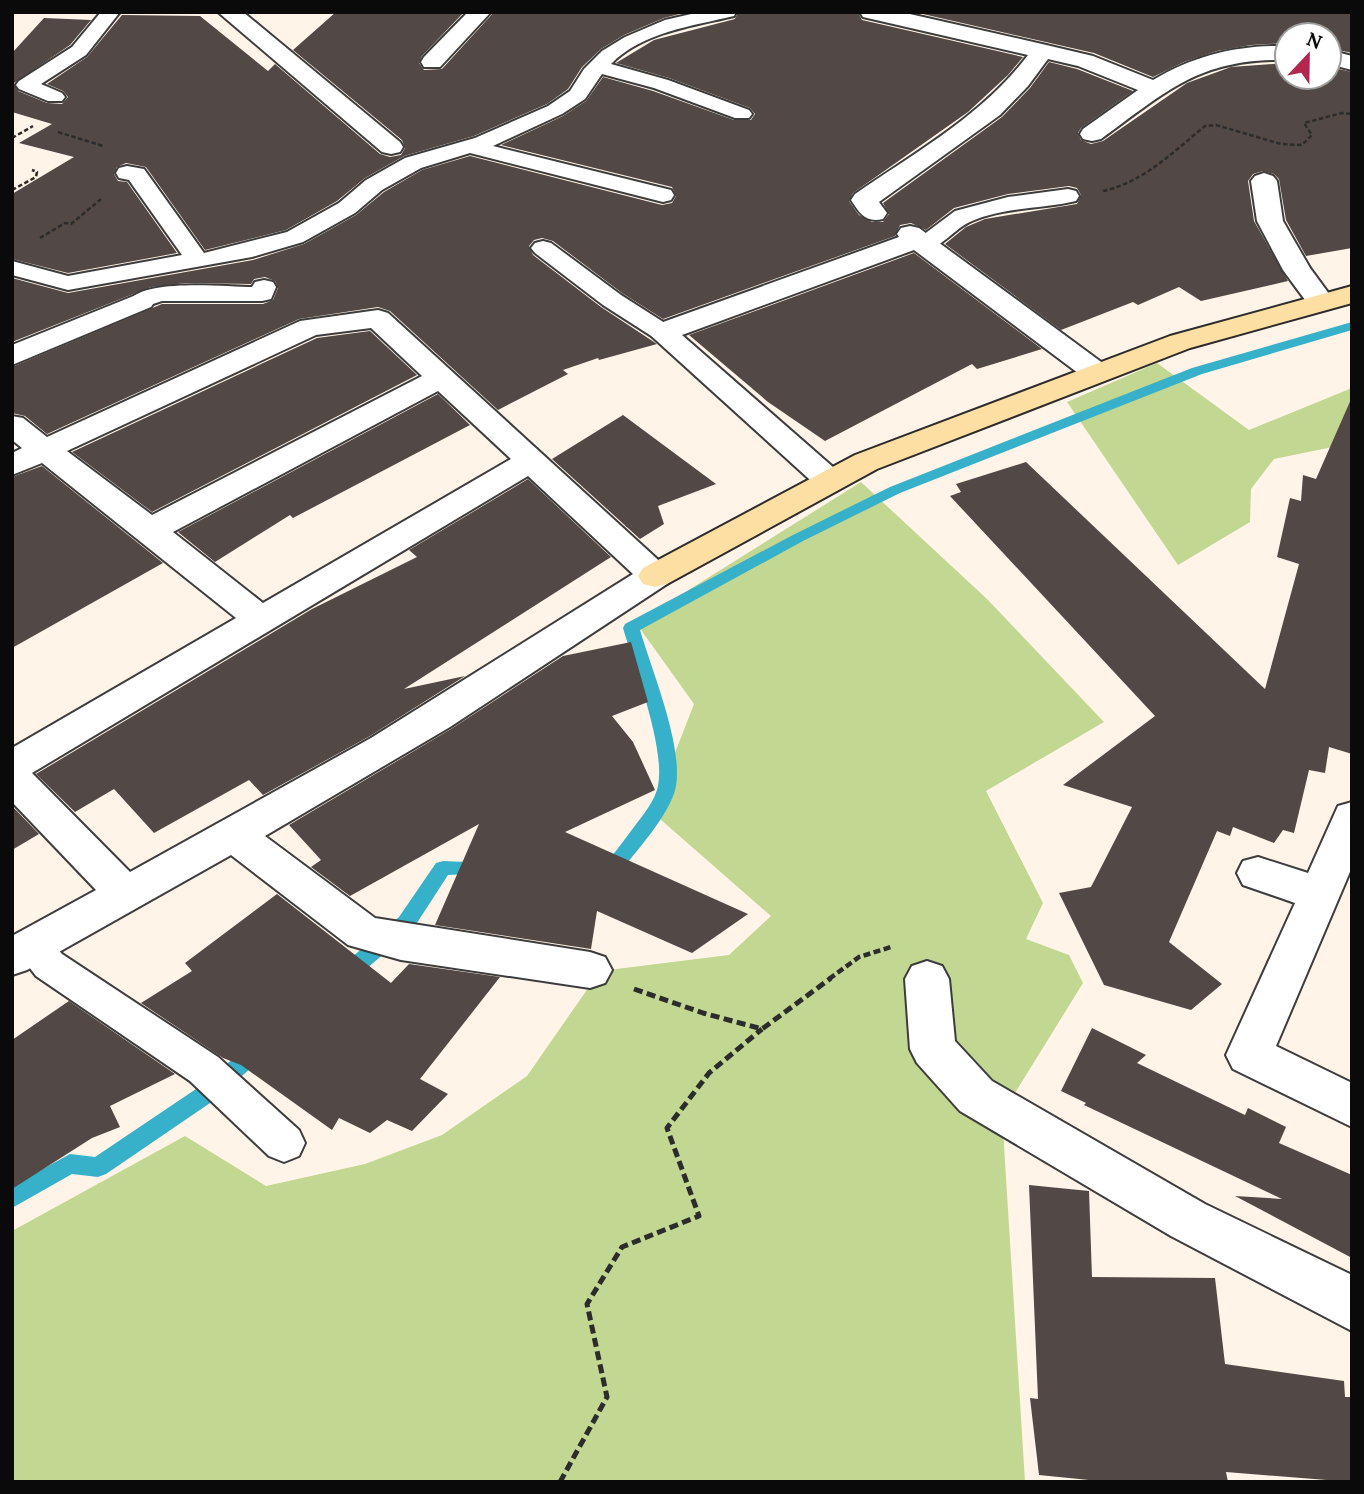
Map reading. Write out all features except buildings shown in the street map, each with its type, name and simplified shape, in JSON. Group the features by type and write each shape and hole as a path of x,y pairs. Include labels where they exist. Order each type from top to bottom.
{"street":[{"path":"229,12 391,147"},
{"path":"870,12 1085,61 1156,89"},
{"path":"432,62 473,13"},
{"path":"874,213 863,200 992,110 1020,81 1041,51"},
{"path":"1092,134 1177,74 1217,57 1273,52"},
{"path":"1264,181 1270,221 1297,270 1321,302"},
{"path":"830,481 662,332 917,239 1097,373"},
{"path":"22,951 436,718 655,576 866,461 1180,342 1352,294"},
{"path":"12,356 141,301"},
{"path":"12,465 310,327 378,319 655,576"},
{"path":"149,530 441,378"},
{"path":"12,425 261,620"},
{"path":"12,766 531,461"},
{"path":"12,777 124,892"},
{"path":"1352,817 1249,1055 1352,1106"},
{"path":"233,834 382,937 590,970"},
{"path":"1258,873 1319,894"},
{"path":"927,979 933,1049 976,1096 1188,1220 1339,1295 1352,1306"}],"lane":[{"path":"55,97 26,85 79,51 111,12"},
{"path":"12,268 68,283 244,252 295,237 347,208 374,185 413,163 470,147 555,110 578,95 597,66 609,55 642,36 672,24 727,12"},
{"path":"597,66 661,84 742,114"},
{"path":"470,147 663,195"},
{"path":"132,174 197,259"},
{"path":"917,239 962,216 1008,204 1068,196"},
{"path":"542,248 612,300 662,332"},
{"path":"141,301 159,294 262,294 264,286"},
{"path":"22,951 49,965 204,1069 284,1143"}],"path":[{"path":"1068,196 1117,189 1148,171 1205,126 1216,125 1281,145 1302,145 1312,135 1304,123 1342,113 1352,114"},
{"path":"12,138 35,125 29,124"},
{"path":"33,242 65,223 71,224 96,206 132,174 132,166 139,153 48,129"},
{"path":"12,190 36,177 37,172 32,170"},
{"path":"560,1482 607,1397 587,1304 622,1247 699,1216 667,1128 709,1073 762,1029 859,957 888,946 922,959 927,979"},
{"path":"590,970 654,997 762,1029"}],"green space":[{"path":"1157,363 1249,430 1352,388 1352,443 1274,459 1251,489 1250,522 1178,565 1067,402"},
{"path":"861,482 987,599 1104,722 986,791 1043,903 1026,939 1069,955 1083,983 1002,1114 1025,1482 12,1482 12,1231 185,1136 266,1186 365,1164 442,1135 527,1076 600,971 729,955 771,916 652,812 694,704 636,623"}],"waterway":[{"path":"605,870 610,870 643,829 665,794 667,786 661,729 631,628 798,538 895,490 1197,371 1352,326"},
{"path":"345,975 406,923 443,868 482,868"},
{"path":"12,1198 70,1164 98,1167 206,1094 258,1050"}]}
